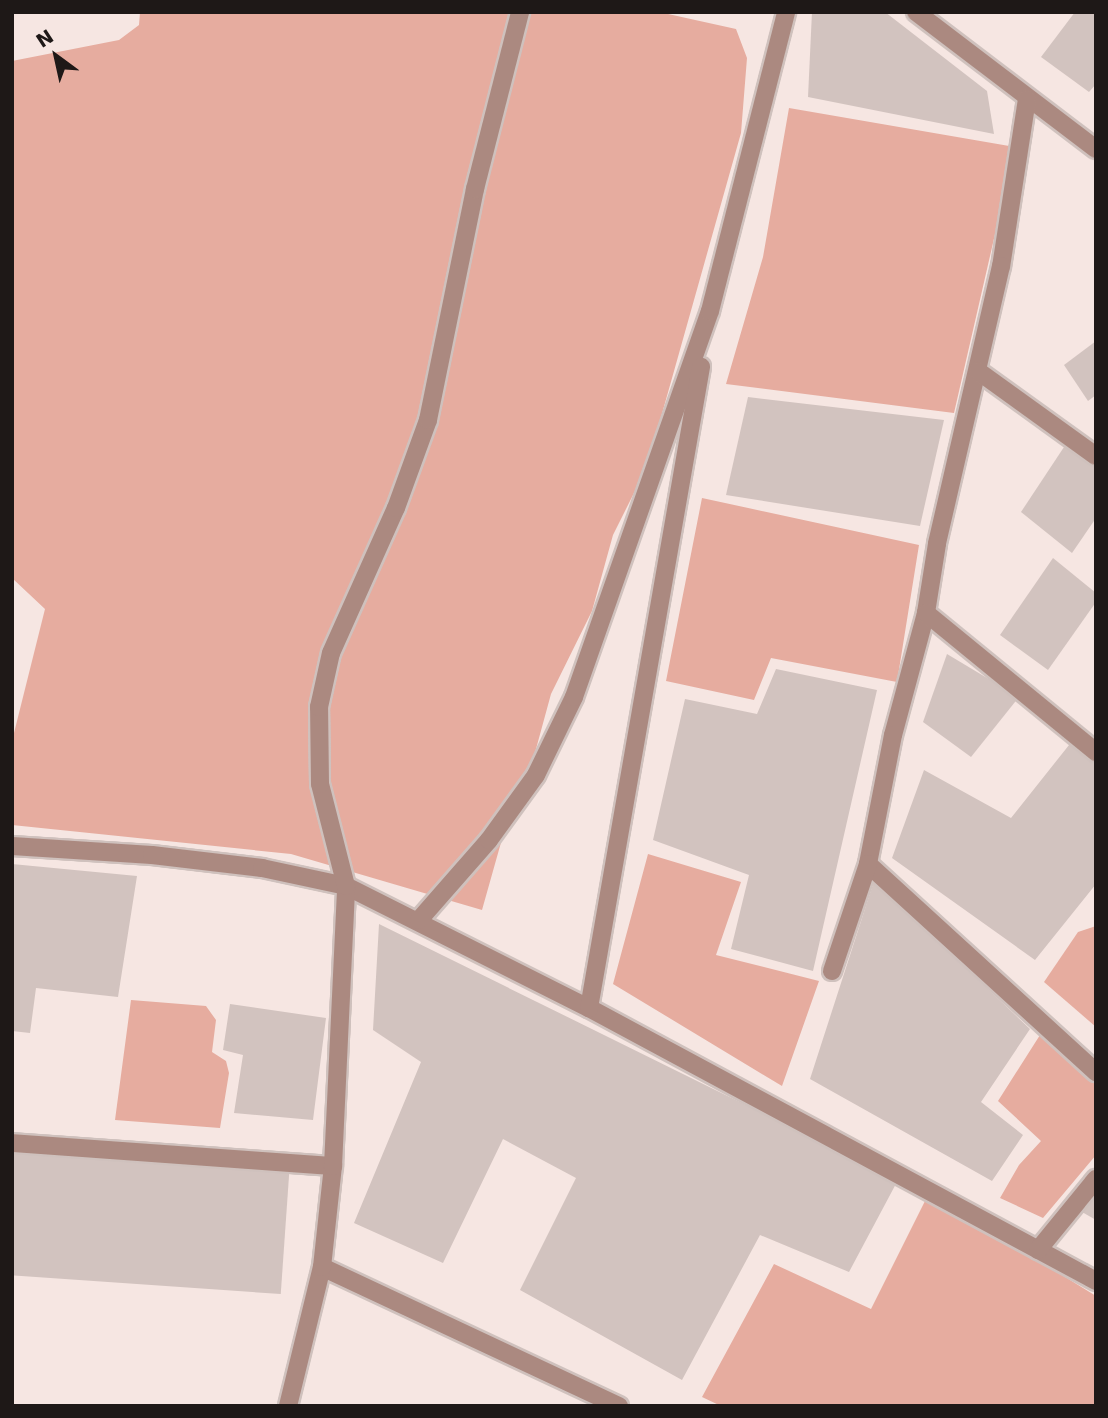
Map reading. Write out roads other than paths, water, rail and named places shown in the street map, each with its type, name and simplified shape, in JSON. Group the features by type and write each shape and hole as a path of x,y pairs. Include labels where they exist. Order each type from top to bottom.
{"street":[{"path":"288,1406 322,1267 332,1166 346,886 320,785 319,707 331,653 396,508 428,420 475,188 520,12"},
{"path":"589,1008 710,311 786,12"},
{"path":"916,12 1096,149"},
{"path":"832,971 868,864 893,735 926,612 937,544 978,371 1015,190 1027,99"},
{"path":"419,920 489,840 536,775 574,697 710,311"},
{"path":"978,371 1096,456"},
{"path":"926,612 1096,752"},
{"path":"12,846 152,855 262,868 346,886 419,920 589,1008 1096,1281"},
{"path":"868,864 1096,1072"},
{"path":"12,1143 332,1166"},
{"path":"1038,1250 1096,1179"},
{"path":"322,1267 619,1406"}]}
